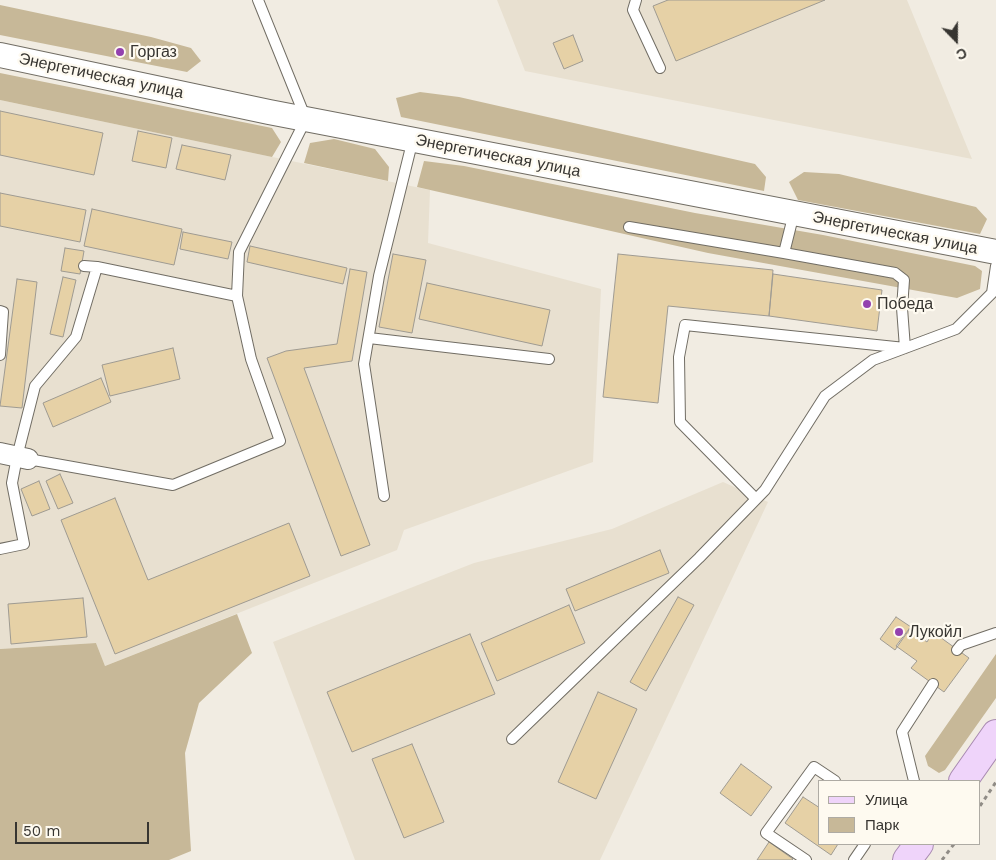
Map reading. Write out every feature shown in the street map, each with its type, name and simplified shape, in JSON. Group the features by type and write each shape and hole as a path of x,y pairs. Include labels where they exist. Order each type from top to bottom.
{"main road":[{"path":"964,780 996,734"},
{"path":"907,860 918,845"}],"street":[{"name":"Энергетическая улица","path":"0,55 306,119 996,252"}],"lane":[{"path":"0,443 16,454 173,485 280,441 251,359 237,296 239,252 306,119 258,0"},
{"path":"636,0 633,10 660,68"},
{"path":"384,496 364,364 380,276 413,140"},
{"path":"784,253 794,213"},
{"path":"629,226 895,273 904,280 902,308 905,348"},
{"path":"84,266 97,267 237,296"},
{"path":"512,739 699,558 765,490 825,396 873,360 956,329 992,293 996,266"},
{"path":"0,549 24,544 12,483 16,454 35,386 76,337 97,267"},
{"path":"0,311 3,312 0,355"},
{"path":"756,499 680,422 679,357 686,325 905,348"},
{"path":"369,338 549,359"},
{"path":"957,650 961,645 996,633"},
{"path":"914,780 902,732 933,684"},
{"path":"806,860 766,833 814,767 834,780"},
{"path":"854,860 864,845"}],"path":[{"path":"981,804 996,782"},
{"path":"942,860 953,845"}],"shaded area":[{"path":"497,0 907,0 972,159 525,71"},
{"path":"0,100 430,190 428,243 601,289 593,462 404,530 397,550 105,666 96,643 0,649"},
{"path":"723,482 768,502 600,860 355,860 273,642 474,563 612,529"}],"green space":[{"path":"0,5 151,37 191,48 201,61 187,72 0,35"},
{"path":"0,73 272,128 281,142 272,157 0,100"},
{"path":"420,92 459,97 755,164 766,177 764,191 401,117 396,98"},
{"path":"334,139 375,149 389,167 388,181 304,163 310,143"},
{"path":"424,161 464,166 695,213 823,235 975,266 982,271 980,289 957,298 708,253 417,187"},
{"path":"804,172 839,174 976,207 987,219 980,234 798,200 789,182"},
{"path":"237,614 252,653 199,703 185,753 191,851 169,860 0,860 0,649 96,643 105,666"},
{"path":"996,654 996,698 945,770 939,773 928,766 925,756"}],"building":[{"path":"668,0 825,0 676,61 653,6"},
{"path":"573,35 583,61 564,69 553,43"},
{"path":"0,111 103,133 94,175 0,155"},
{"path":"138,131 172,138 166,168 132,161"},
{"path":"182,145 231,155 225,180 176,169"},
{"path":"0,193 86,210 80,242 0,226"},
{"path":"92,209 182,229 174,265 84,246"},
{"path":"183,232 232,242 228,259 180,249"},
{"path":"250,246 347,268 343,284 247,262"},
{"path":"65,248 84,251 80,274 61,271"},
{"path":"393,254 426,260 412,333 379,327"},
{"path":"618,254 773,270 769,316 668,306 658,403 603,397"},
{"path":"350,269 367,272 352,361 304,368 370,545 341,556 267,358 286,351 337,344"},
{"path":"773,274 882,290 877,331 769,316"},
{"path":"63,277 76,280 63,337 50,334"},
{"path":"17,279 37,282 22,408 0,406"},
{"path":"427,283 550,310 542,346 419,319"},
{"path":"173,348 180,379 110,396 102,365"},
{"path":"101,378 111,402 53,427 43,403"},
{"path":"60,474 73,503 58,509 46,481"},
{"path":"39,481 50,509 32,516 21,489"},
{"path":"115,498 148,580 289,523 310,576 115,654 61,520"},
{"path":"660,550 669,573 575,611 566,589"},
{"path":"678,597 694,605 646,691 630,682"},
{"path":"83,598 87,637 11,644 8,604"},
{"path":"569,605 585,643 497,681 481,643"},
{"path":"896,617 911,627 895,650 880,639"},
{"path":"909,629 927,642 933,632 969,658 944,692 911,668 917,661 896,646"},
{"path":"470,634 495,694 352,752 327,692"},
{"path":"598,692 637,709 596,799 558,782"},
{"path":"412,744 444,822 404,838 372,759"},
{"path":"741,764 772,787 751,816 720,793"},
{"path":"803,797 818,807 818,845 837,845 831,855 785,823"},
{"path":"769,842 793,859 757,860"}],"place":[{"name":"Горгаз","path":"120,52"},
{"name":"Победа","path":"867,304"},
{"name":"Лукойл","path":"899,632"}]}
